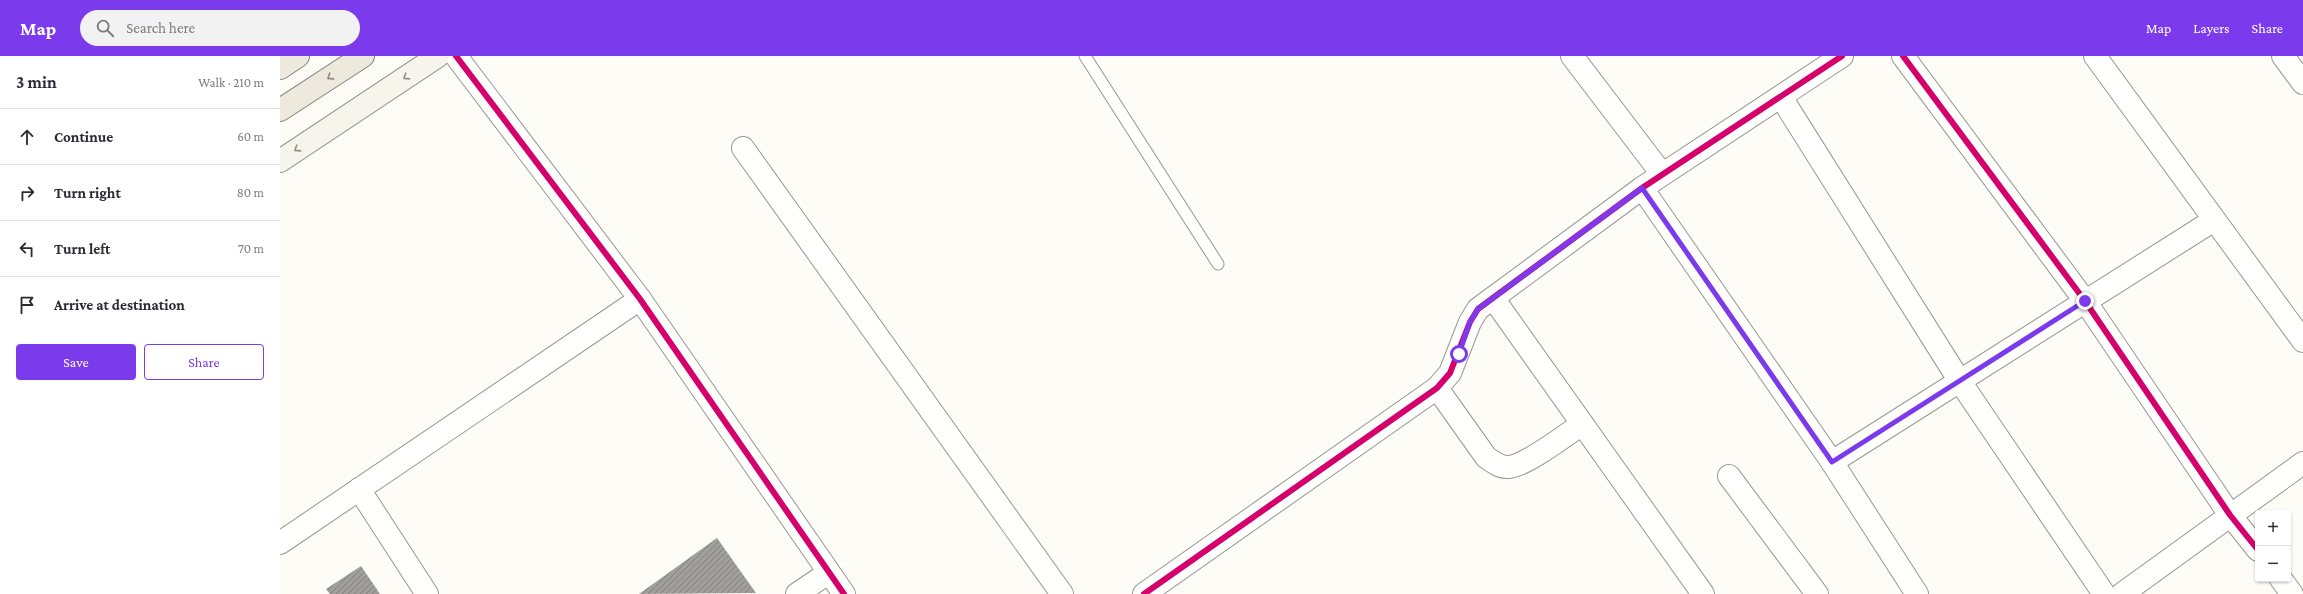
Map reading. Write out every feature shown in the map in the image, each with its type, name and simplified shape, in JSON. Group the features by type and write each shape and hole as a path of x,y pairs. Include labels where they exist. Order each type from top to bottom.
{"main road":[{"path":"280,68 298,56"},
{"path":"280,110 363,56"},
{"path":"280,160 438,56"}],"street":[{"path":"456,56 640,299 828,573 844,594"},
{"path":"1572,56 1662,174"},
{"path":"1144,594 1438,388 1450,373 1470,322 1478,309 1662,174 1842,56"},
{"path":"1903,56 2085,301 2230,515 2255,546"},
{"path":"2095,56 2303,341"},
{"path":"2283,56 2303,83"},
{"path":"1781,97 1960,380 2104,594"},
{"path":"743,148 1062,594"},
{"path":"1642,188 1832,462 1917,594"},
{"path":"1832,462 2214,220"},
{"path":"1493,298 1703,594"},
{"path":"280,543 640,299"},
{"path":"1438,388 1486,457 1497,465 1508,467 1520,464 1582,424"},
{"path":"2122,594 2303,463"},
{"path":"1729,476 1817,594"},
{"path":"358,489 427,594"},
{"path":"797,594 828,573"},
{"path":"2283,582 2292,594"}],"lane":[{"path":"1085,56 1218,264"}],"building":[{"path":"717,538 756,593 639,594"},
{"path":"361,566 380,594 330,594 326,589"}],"cycle path":[{"path":"456,56 640,299 844,594"},
{"path":"1144,594 1437,388 1450,373 1470,322 1478,309 1642,188 1842,56"},
{"path":"1903,56 2085,301 2230,515 2255,546"}],"route":[{"path":"1459,354 1464,335 1478,309 1642,188 1832,462 2085,301"}]}
